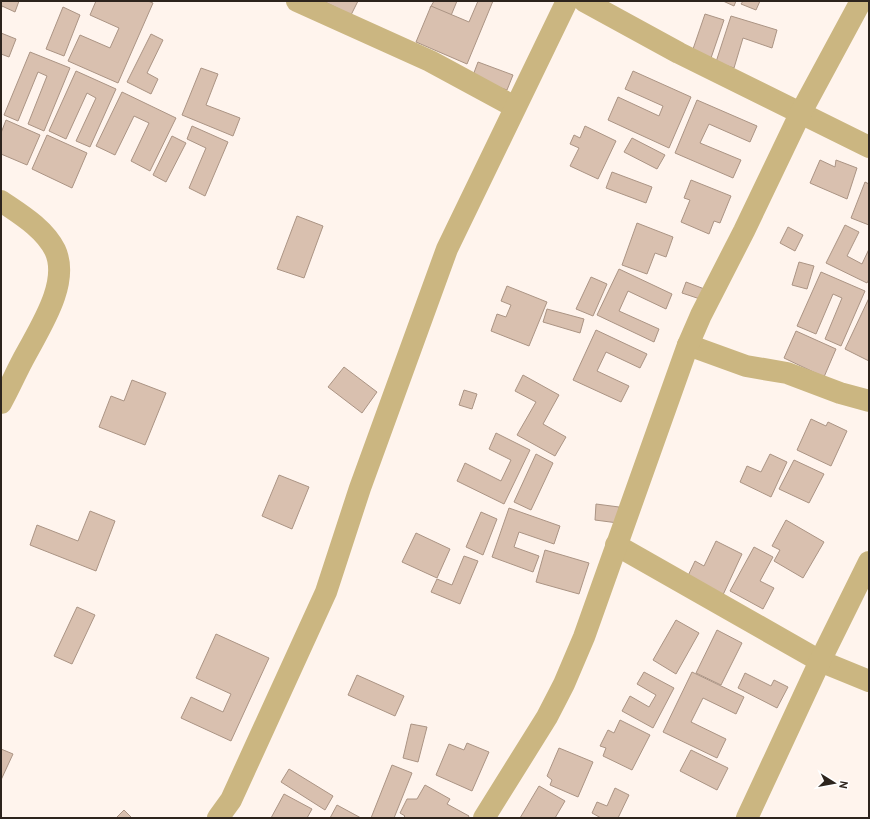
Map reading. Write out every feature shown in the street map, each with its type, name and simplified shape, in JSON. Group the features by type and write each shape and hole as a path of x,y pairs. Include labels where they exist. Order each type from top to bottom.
{"street":[{"path":"297,1 430,61 515,107"},
{"path":"218,818 231,800 326,592 360,488 447,249 567,1"},
{"path":"584,1 679,53 869,147"},
{"path":"484,818 547,717 564,684 584,637 688,345 701,315 744,231 800,114 860,1"},
{"path":"1,201 39,229 54,250 59,265 58,279 51,307 1,403"},
{"path":"688,345 746,366 787,372 869,401"},
{"path":"616,546 820,661 869,680"},
{"path":"747,818 820,661 869,562"}],"building":[{"path":"1,1 19,1 15,12 2,6 1,10"},
{"path":"96,1 148,1 153,3 118,83 68,61 80,35 110,48 119,28 90,15"},
{"path":"323,1 358,1 351,15"},
{"path":"434,1 457,1 450,18 430,8"},
{"path":"478,1 493,1 467,64 416,42 431,6 469,22"},
{"path":"723,1 736,1 734,6"},
{"path":"743,1 760,1 756,10 741,4"},
{"path":"63,7 80,15 64,56 46,49"},
{"path":"705,14 724,20 711,58 692,52"},
{"path":"731,16 777,30 772,48 743,38 734,68 716,62"},
{"path":"1,33 16,39 9,57 1,54"},
{"path":"151,34 163,40 147,73 158,79 151,94 127,82"},
{"path":"30,52 70,68 44,131 28,124 47,76 38,72 18,121 4,115"},
{"path":"478,62 513,75 507,90 472,78"},
{"path":"201,68 218,74 206,105 240,118 233,136 182,115"},
{"path":"76,71 116,89 90,147 76,141 96,98 87,93 66,139 49,131"},
{"path":"633,71 691,97 669,148 608,120 618,97 659,116 663,106 625,89"},
{"path":"122,92 176,118 150,171 131,161 149,123 134,116 115,155 96,146"},
{"path":"697,100 757,126 750,142 709,124 700,143 741,160 733,178 675,153"},
{"path":"6,120 40,135 27,165 1,154 1,133"},
{"path":"192,126 228,142 205,196 189,188 206,148 187,139"},
{"path":"585,126 616,141 598,179 570,166 579,148 570,144 574,135 580,138"},
{"path":"47,135 87,153 72,188 32,169"},
{"path":"172,136 186,143 166,182 153,175"},
{"path":"632,138 665,155 657,169 624,152"},
{"path":"820,160 835,167 836,160 857,168 847,199 810,183"},
{"path":"612,172 652,187 646,203 606,188"},
{"path":"691,180 731,196 720,223 714,221 709,234 681,222 690,200 684,198"},
{"path":"865,182 869,184 869,225 851,218"},
{"path":"297,216 323,226 304,278 277,269"},
{"path":"637,223 673,237 666,257 655,253 647,274 622,265"},
{"path":"845,225 859,232 847,256 862,264 869,249 869,279 867,283 826,263"},
{"path":"788,227 803,235 795,251 780,243"},
{"path":"799,262 814,266 807,289 792,285"},
{"path":"619,269 672,294 666,309 628,291 619,311 659,329 654,342 597,315"},
{"path":"821,272 865,291 841,346 825,339 842,298 833,294 816,334 797,326"},
{"path":"591,277 607,284 593,316 576,309"},
{"path":"686,282 707,290 703,300 682,293"},
{"path":"507,286 547,302 529,346 491,331 497,314 506,317 511,305 501,301"},
{"path":"869,298 869,361 845,349"},
{"path":"547,309 584,319 580,333 543,322"},
{"path":"596,330 647,354 640,368 606,352 597,371 629,386 621,402 573,380"},
{"path":"796,331 836,349 824,377 784,358"},
{"path":"344,367 377,392 362,413 328,387"},
{"path":"523,375 559,395 543,424 566,437 555,456 517,435 536,402 515,391"},
{"path":"132,380 166,393 145,445 99,427 111,396 124,401"},
{"path":"464,390 477,394 472,409 459,405"},
{"path":"811,419 826,426 828,422 847,431 831,466 797,450"},
{"path":"496,433 530,450 504,504 457,481 465,463 501,481 511,460 489,449"},
{"path":"536,454 553,463 531,510 514,502"},
{"path":"770,454 787,462 771,497 740,482 747,466 761,472"},
{"path":"794,460 824,474 809,503 779,489"},
{"path":"279,475 309,487 292,529 262,516"},
{"path":"596,504 619,507 618,523 595,520"},
{"path":"509,508 560,526 554,544 519,532 514,547 539,556 533,572 492,557"},
{"path":"90,511 115,521 96,571 30,545 37,525 78,541"},
{"path":"481,512 497,519 483,555 466,547"},
{"path":"786,520 824,542 803,578 774,561 780,550 772,546"},
{"path":"416,533 450,549 437,578 402,562"},
{"path":"716,541 742,554 722,597 686,580 695,561 704,566"},
{"path":"754,547 773,557 760,581 774,588 763,609 730,591"},
{"path":"545,550 589,563 579,594 536,582"},
{"path":"464,556 478,561 460,604 431,592 437,579 452,585"},
{"path":"77,607 95,615 72,664 54,656"},
{"path":"676,620 699,633 676,674 653,660"},
{"path":"717,630 742,643 721,685 696,673"},
{"path":"216,634 269,658 231,741 181,718 191,697 223,712 231,694 196,678"},
{"path":"644,672 674,688 653,728 622,711 630,696 649,707 656,695 637,684"},
{"path":"692,672 744,697 736,714 703,698 691,722 726,739 717,758 663,732"},
{"path":"745,673 771,686 774,680 788,687 777,708 738,688"},
{"path":"357,675 404,696 395,716 348,695"},
{"path":"620,720 650,735 632,770 603,756 606,748 600,746 608,730 614,733"},
{"path":"411,724 427,727 418,762 403,758"},
{"path":"467,743 489,752 472,791 436,775 449,744 464,750"},
{"path":"559,748 593,762 578,797 550,785 552,780 547,776"},
{"path":"1,749 13,754 1,780"},
{"path":"691,750 728,768 717,790 680,771"},
{"path":"392,765 412,773 394,818 371,818"},
{"path":"289,769 333,796 325,810 281,782"},
{"path":"425,785 450,799 447,804 469,816 468,818 403,818 405,816 400,813 407,799 417,799"},
{"path":"539,786 565,801 555,818 520,818"},
{"path":"615,788 629,795 618,818 601,818 592,813 597,802 607,806"},
{"path":"284,794 312,809 307,818 271,818"},
{"path":"337,805 361,818 330,818"},
{"path":"124,810 132,818 116,818"}]}
